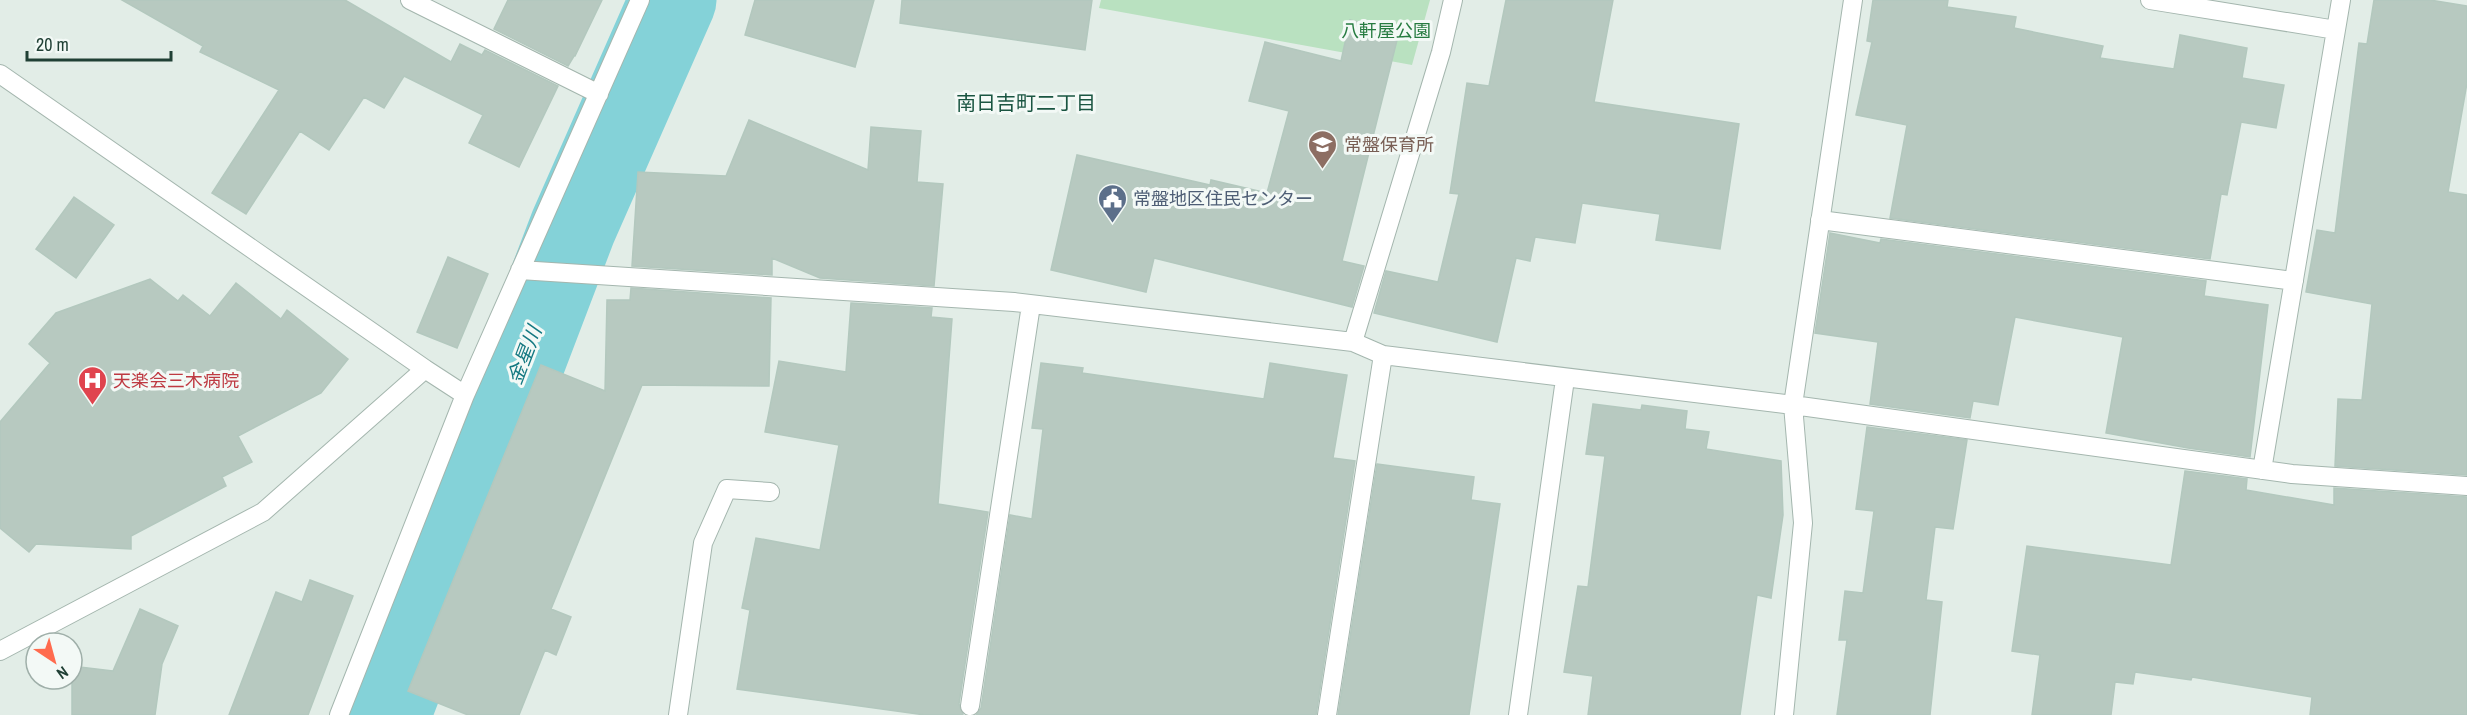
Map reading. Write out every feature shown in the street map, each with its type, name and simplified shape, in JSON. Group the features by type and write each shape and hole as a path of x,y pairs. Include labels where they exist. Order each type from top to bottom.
{"street":[{"path":"410,0 599,94"},
{"path":"339,715 465,395 640,0"},
{"path":"1353,342 1441,52 1453,0"},
{"path":"1784,715 1803,523 1793,405 1853,0"},
{"path":"2150,0 2336,30"},
{"path":"2262,470 2341,0"},
{"path":"0,74 465,395"},
{"path":"1820,220 2294,281"},
{"path":"520,270 1031,305 1353,342 1383,355 1793,405 2262,470 2467,486"},
{"path":"970,706 1031,305"},
{"path":"1328,715 1383,355"},
{"path":"0,651 263,512 425,369"},
{"path":"1518,715 1565,379"},
{"path":"678,715 702,543 727,489 770,492"}],"green space":[{"name":"八軒屋公園","path":"1101,0 1430,0 1412,65 1099,8"}],"building":[{"path":"122,0 345,0 451,62 460,44 482,55 485,50 558,86 519,167 469,143 483,115 404,76 384,108 364,97 329,150 300,131 246,214 212,193 279,90 200,52 203,46"},
{"path":"508,0 602,0 568,66 494,29"},
{"path":"755,0 874,0 855,67 745,35"},
{"path":"902,0 1092,0 1085,50 900,23"},
{"path":"1506,0 1613,0 1594,102 1739,124 1720,249 1656,240 1660,214 1582,203 1575,243 1535,237 1530,261 1516,258 1497,342 1374,313 1386,271 1438,282 1459,194 1450,193 1467,83 1489,86"},
{"path":"1873,0 1948,0 1947,7 2016,17 2014,28 2103,46 2100,58 2174,69 2180,35 2247,48 2242,78 2284,85 2276,128 2241,122 2227,195 2221,194 2210,259 1890,218 1907,125 1856,115 1872,42 1867,41"},
{"path":"2374,0 2430,0 2467,6 2467,83 2448,192 2467,195 2467,475 2335,466 2338,399 2362,400 2372,304 2306,292 2317,230 2335,233 2359,43 2367,44"},
{"path":"1350,20 1399,32 1342,261 1364,266 1352,307 1154,258 1146,292 1051,270 1077,155 1210,185 1211,180 1267,193 1289,111 1249,101 1265,42 1341,61"},
{"path":"749,120 868,170 871,127 921,131 917,182 943,184 934,286 820,278 772,258 772,275 632,266 638,172 726,176"},
{"path":"74,197 114,225 76,278 36,249"},
{"path":"1830,233 1880,243 1881,239 2206,281 2204,296 2268,305 2250,457 2106,433 2123,337 2015,317 1998,405 1973,401 1970,418 1870,404 1878,342 1815,333"},
{"path":"448,257 488,274 457,348 417,332"},
{"path":"150,279 178,301 183,295 210,316 236,283 281,319 287,310 348,359 321,393 238,436 252,462 222,477 226,486 131,536 131,549 36,544 29,552 0,528 0,422 50,363 29,344 56,313"},
{"path":"631,288 771,298 769,386 642,385 551,609 571,617 556,655 545,650 519,715 468,715 408,691 541,365 605,391 607,300 630,300"},
{"path":"851,303 932,308 931,317 952,319 938,504 988,512 959,704 963,715 925,715 737,689 750,610 742,608 756,538 820,550 839,445 765,432 779,361 846,372"},
{"path":"1041,363 1083,368 1082,373 1264,399 1270,363 1347,375 1333,458 1355,461 1316,715 976,715 981,708 1010,515 1032,519 1043,429 1032,428"},
{"path":"1593,404 1641,410 1642,405 1687,411 1685,429 1709,432 1706,449 1781,461 1783,515 1771,598 1757,595 1740,715 1588,715 1593,676 1564,672 1578,586 1588,587 1605,456 1586,454"},
{"path":"1867,427 1967,440 1953,529 1935,527 1926,600 1942,602 1930,715 1837,715 1847,640 1839,640 1845,591 1863,593 1874,511 1856,509"},
{"path":"1377,464 1474,477 1471,500 1500,504 1469,715 1338,715"},
{"path":"2185,471 2247,479 2246,490 2334,505 2334,488 2467,497 2467,715 2310,715 2312,697 2192,677 2191,680 2135,672 2133,684 2115,682 2111,715 2032,715 2040,655 2012,651 2027,546 2171,565"},
{"path":"310,580 353,596 308,715 229,715 276,592 302,602"},
{"path":"140,609 178,626 162,664 155,715 72,715 72,691 84,691 84,667 113,671"}],"waterway":[{"name":"金星川","path":"387,715 573,227 673,0"}],"place":[{"name":"常盤保育所","path":"1323,170"},
{"name":"常盤地区住民センター","path":"1112,224"},
{"name":"天楽会三木病院","path":"92,406"}],"district":[{"name":"南日吉町二丁目","path":"1026,102"}]}
